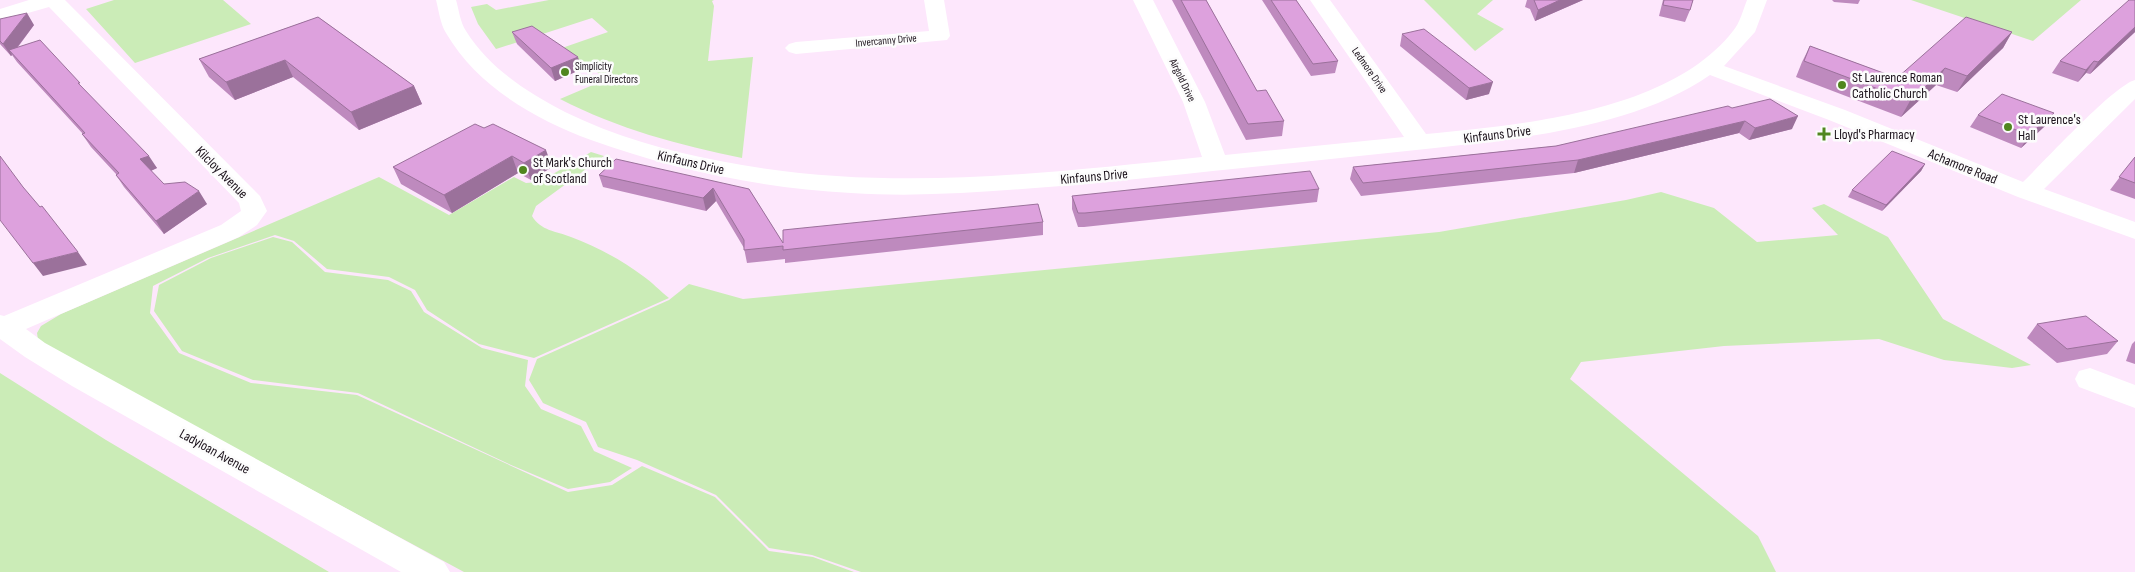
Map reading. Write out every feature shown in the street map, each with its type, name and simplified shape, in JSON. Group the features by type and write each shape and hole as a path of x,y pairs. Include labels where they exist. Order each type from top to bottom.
{"street":[{"path":"5,11 50,0"},
{"name":"Kilcloy Avenue","path":"1,326 230,230 248,219 254,211 251,201 54,0"},
{"name":"Kinfauns Drive","path":"446,0 456,32 477,61 496,79 534,106 574,125 624,145 696,165 781,180 886,187 997,184 1552,127 1600,116 1643,101 1669,90 1708,67 1738,41 1755,11 1757,0"},
{"name":"Invercanny Drive","path":"796,48 940,36 934,0"},
{"name":"Airgold Drive","path":"1143,0 1194,102 1216,163"},
{"name":"Ledmore Drive","path":"1320,0 1419,142"},
{"name":"Achamore Road","path":"1708,67 1837,115 2027,192 2135,231"},
{"path":"2027,192 2105,114 2135,87"},
{"name":"Ladyloan Avenue","path":"1,326 35,350 83,378 432,572"},
{"path":"2090,379 2135,397"}],"green space":[{"path":"114,0 223,0 251,24 135,63 86,9"},
{"path":"549,0 714,0 712,1 714,6 708,61 753,57 742,158 695,148 649,135 604,119 560,99 607,79 562,48 608,32 592,18 496,49 478,24 471,7 487,4 496,10"},
{"path":"1424,0 1493,0 1477,14 1504,29 1475,51"},
{"path":"1911,0 2081,0 2033,41"},
{"path":"591,152 604,156 536,206 532,216 544,228 599,249 617,259 646,278 669,298 534,358 479,344 427,310 415,290 389,277 327,269 294,241 275,235 208,258 153,286 150,313 179,353 251,383 357,395 568,492 612,485 642,466 715,497 769,551 813,557 854,572 464,572 51,349 38,340 37,333 41,326 61,314 379,177 449,215 514,177 526,183 539,182"},
{"path":"1661,192 1714,208 1757,242 1838,235 1812,208 1824,204 1888,237 1943,319 2031,365 2012,368 1944,360 1879,339 1724,346 1581,362 1570,379 1758,536 1776,572 861,572 812,555 769,548 716,495 637,460 598,447 586,422 543,403 529,380 537,359 669,300 689,284 743,299 1439,232 1626,200"},
{"path":"273,237 292,242 325,272 388,280 411,291 424,312 482,348 528,360 525,386 541,409 581,426 594,451 632,468 610,482 568,489 511,465 358,393 253,380 182,351 154,311 159,285 211,258"},
{"path":"0,373 106,440 329,572 0,572"}],"building":[{"path":"1181,0 1206,0 1257,91 1266,90 1284,121 1248,124"},
{"path":"1271,0 1296,0 1338,61 1313,64"},
{"path":"1534,0 1560,0 1538,10"},
{"path":"1664,0 1693,0 1690,10 1663,5"},
{"path":"2129,0 2135,0 2135,27 2098,62 2094,61 2086,70 2060,61"},
{"path":"27,13 3,44 0,41 0,19"},
{"path":"318,17 414,86 351,112 285,60 226,82 199,59"},
{"path":"1966,17 2012,32 1967,76 1945,68 1910,101 1804,61 1810,46 1897,78"},
{"path":"532,26 578,57 551,68 512,32"},
{"path":"1424,29 1493,82 1469,88 1402,34"},
{"path":"40,40 80,83 78,83 149,156 140,159 164,184 185,182 199,191 156,221 116,175 119,173 82,134 85,133 9,50"},
{"path":"2002,94 2054,113 2029,135 1978,115"},
{"path":"1770,99 1798,116 1755,128 1745,121 1578,160 1363,183 1353,167 1556,146 1728,106 1732,108"},
{"path":"475,124 484,128 493,124 546,150 524,163 512,156 444,195 393,167"},
{"path":"1892,151 1925,164 1886,205 1852,190"},
{"path":"0,156 23,187 40,207 42,206 78,252 33,263 0,220"},
{"path":"2135,157 2135,183 2119,177"},
{"path":"616,159 749,189 783,243 783,230 1038,204 1043,222 783,250 783,246 744,250 744,240 713,188 703,198 599,175"},
{"path":"1310,171 1319,189 1085,213 1078,213 1072,196"},
{"path":"2086,316 2118,341 2067,349 2037,324"}],"place":[{"name":"Simplicity Funeral Directors","path":"565,72"},
{"name":"St Laurence Roman Catholic Church","path":"1842,85"},
{"name":"St Laurence's Hall","path":"2008,127"},
{"name":"Lloyd's Pharmacy","path":"1824,134"},
{"name":"St Mark's Church of Scotland","path":"523,170"}]}
